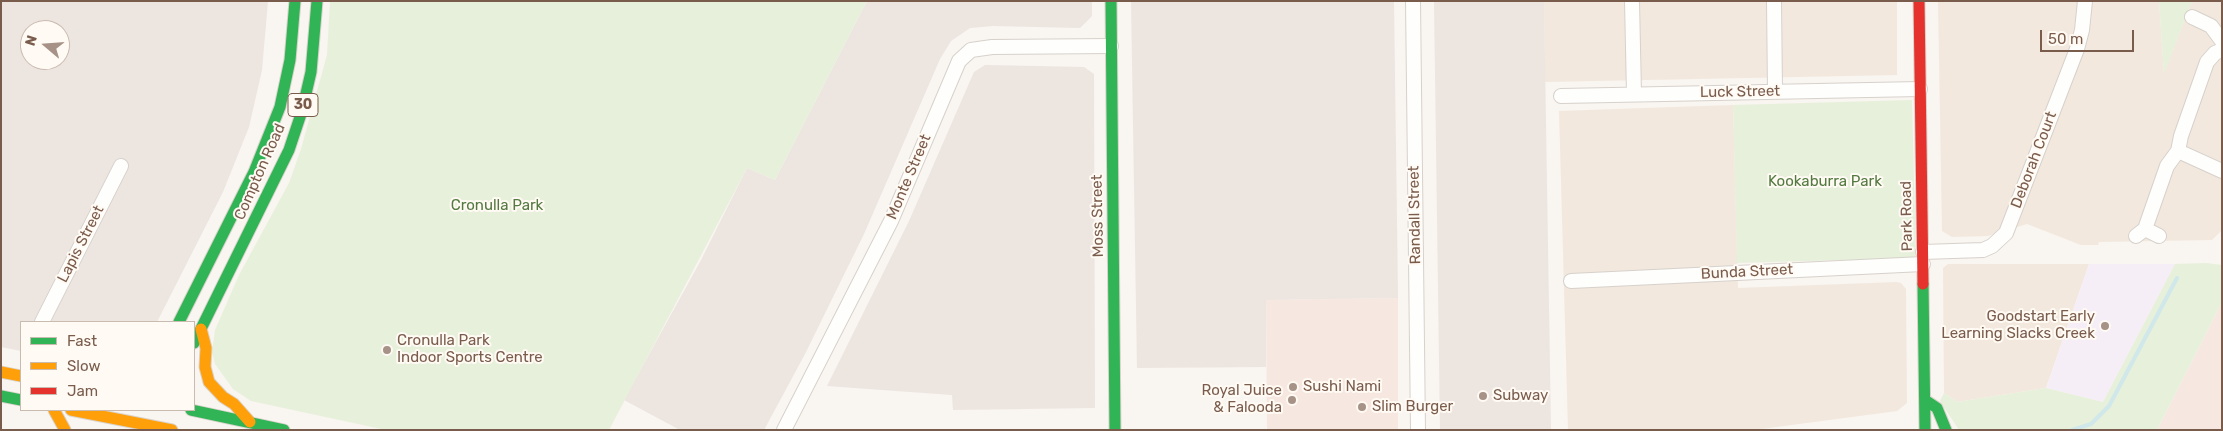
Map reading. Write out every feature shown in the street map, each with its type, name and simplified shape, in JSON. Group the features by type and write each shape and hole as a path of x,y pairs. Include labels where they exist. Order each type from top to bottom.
{"main road":[{"name":"Compton Road","path":"180,321 254,172 272,129 282,99 290,60 295,1"},
{"name":"Compton Road","path":"195,341 291,143 302,111 311,72 317,1"},
{"name":"Moss Street","path":"1111,1 1115,430"},
{"name":"Park Road","path":"1919,1 1925,430"},
{"path":"201,329 206,348 205,367 209,382 250,422"},
{"path":"1,372 19,371"},
{"path":"1,396 20,400"},
{"path":"1925,400 1937,408 1946,430"},
{"path":"55,411 65,430"},
{"path":"74,411 122,425 151,424 172,430"},
{"path":"122,425 132,411"},
{"path":"195,411 284,430"}],"street":[{"name":"Randall Street","path":"1413,1 1418,430"},
{"path":"1632,1 1634,94"},
{"path":"1774,1 1775,91"},
{"name":"Deborah Court","path":"1923,258 1983,250 1992,246 2006,233 2077,49 2082,30 2085,1"},
{"path":"2192,17 2211,26 2222,41"},
{"name":"Monte Street","path":"784,430 890,221 959,61 971,50 992,47 1111,46"},
{"path":"2159,236 2140,232 2168,166 2178,151 2180,136 2207,62 2215,53 2222,50"},
{"name":"Luck Street","path":"1561,96 1920,89"},
{"path":"2178,151 2222,171"},
{"name":"Lapis Street","path":"43,321 121,166"},
{"name":"Bunda Street","path":"1571,281 1923,258"}],"shaded area":[{"path":"1,1 268,1 262,70 249,127 223,192 158,321 20,321 20,351 1,347"},
{"path":"867,1 1092,1 1092,16 1080,28 993,26 970,28 951,41 940,59 864,234 805,354 764,430 680,430 624,400 701,260 747,168 775,180"},
{"path":"1131,1 1394,1 1398,298 1266,300 1266,367 1137,368"},
{"path":"1434,1 1544,1 1551,430 1440,430"},
{"path":"1544,1 1897,1 1897,75 1545,82"},
{"path":"1938,1 2159,1 2164,73 2192,1 2222,1 2222,230 2212,240 2099,242 2098,245 2081,245 2027,224 1988,236 1952,237 1942,231"},
{"path":"985,65 1084,67 1094,74 1095,408 953,410 952,395 827,386 909,221 974,72"},
{"path":"1733,105 1738,288 1901,283 1906,289 1907,403 1897,411 1754,430 1568,430 1559,111"},
{"path":"1948,264 2089,264 2046,388 1957,402 1944,393 1943,268"},
{"name":"Goodstart Early Learning Slacks Creek","path":"2089,264 2175,264 2103,402 2046,388"},
{"path":"1398,298 1398,430 1267,430 1266,300"},
{"path":"2222,302 2222,430 2157,430"}],"green space":[{"name":"Cronulla Park","path":"330,1 867,1 775,180 747,168 609,430 386,430 251,401 233,389 215,364 212,352 215,330 239,275 289,183 301,149 327,55"},
{"path":"2159,1 2192,1 2164,74"},
{"name":"Kookaburra Park","path":"1912,100 1916,258 1737,263 1733,105"},
{"path":"2206,263 2222,265 2222,302 2157,430 1959,430 1940,401 1944,393 1957,402 2046,388 2103,402 2175,264"}],"waterway":[{"path":"2072,430 2091,424 2109,406 2177,278"}],"traffic: fast":[{"path":"180,321 254,172 280,107 290,60 295,1"},
{"path":"195,341 289,150 302,111 311,72 317,1"},
{"path":"1111,1 1115,430"},
{"path":"1923,284 1925,430"},
{"path":"1,396 20,400"},
{"path":"1925,400 1937,408 1946,430"},
{"path":"195,411 284,430"}],"traffic: slow":[{"path":"201,329 206,348 205,367 209,382 223,397 234,404 250,422"},
{"path":"1,372 20,376"},
{"path":"55,411 65,430"},
{"path":"76,411 172,430"}],"traffic: jam":[{"path":"1919,1 1923,284"}],"place":[{"name":"Goodstart Early Learning Slacks Creek","path":"2105,326"},
{"name":"Cronulla Park Indoor Sports Centre","path":"387,350"},
{"name":"Sushi Nami","path":"1293,387"},
{"name":"Subway","path":"1483,396"},
{"name":"Royal Juice & Falooda","path":"1292,400"},
{"name":"Slim Burger","path":"1362,407"}]}
